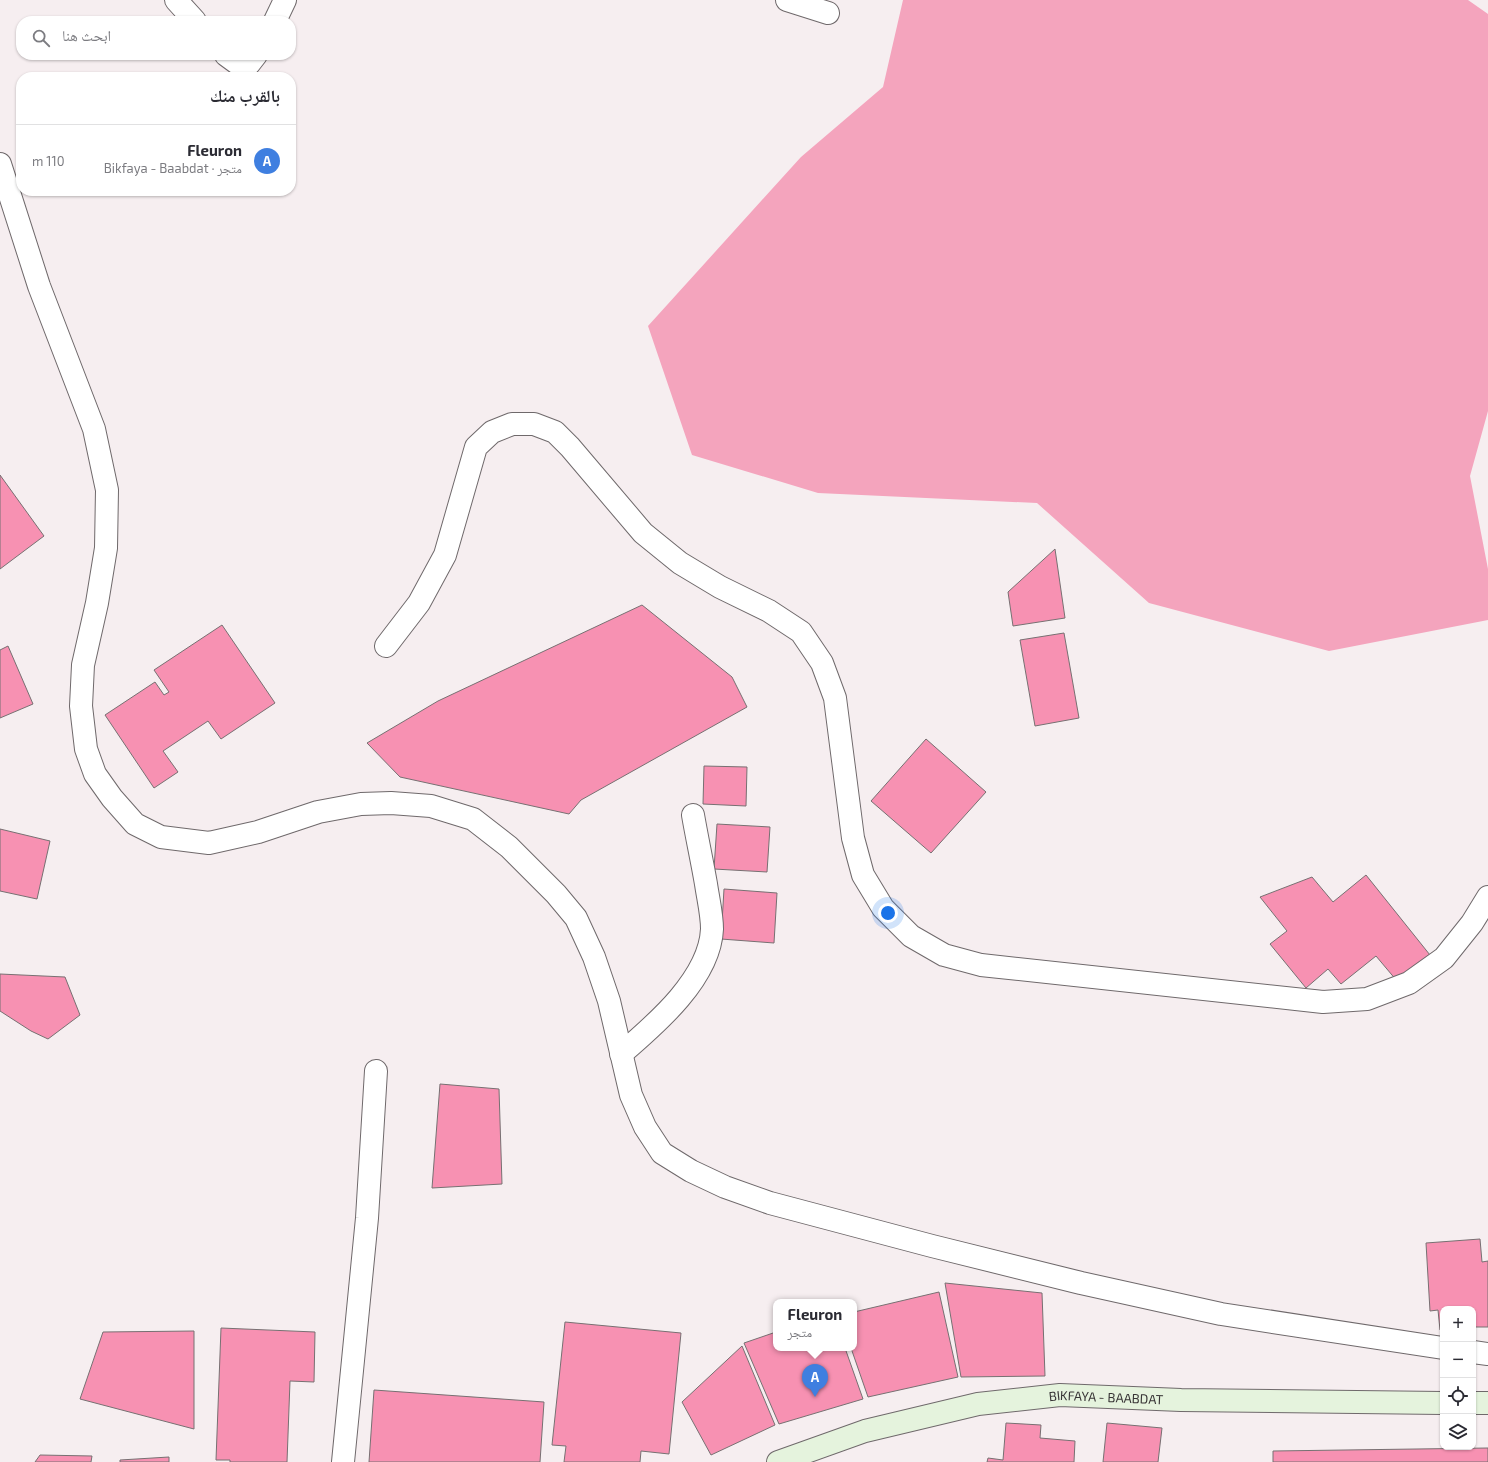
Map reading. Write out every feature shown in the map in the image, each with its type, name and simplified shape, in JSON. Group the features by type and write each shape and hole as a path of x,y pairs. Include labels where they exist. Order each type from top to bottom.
{"main road":[{"name":"BIKFAYA - BAABDAT","path":"778,1462 865,1431 978,1404 1060,1395 1180,1400 1440,1403"},
{"path":"1476,1403 1488,1403"}],"street":[{"path":"176,0 190,16"},
{"path":"277,16 285,0"},
{"path":"787,0 828,13"},
{"path":"233,60 241,66 249,64 252,60"},
{"path":"0,164 39,286 94,429 107,490 106,548 97,603 83,665 81,706 86,749 95,774 112,798 135,824 161,837 209,843 258,832 318,812 361,804 391,803 431,806 473,819 509,847 556,894 576,918 594,957 609,1001 631,1095 645,1127 662,1153 698,1174 725,1187 764,1201 932,1246 1081,1283 1221,1314 1440,1348"},
{"path":"386,646 419,603 445,555 476,447 492,432 512,424 534,424 554,432 570,447 643,533 680,563 720,587 769,611 801,632 822,663 835,698 853,838 863,875 883,908 910,936 944,955 981,965 1315,1002 1367,999 1408,983 1444,958 1472,923 1488,897"},
{"path":"621,1054 650,1030 682,995 699,972 708,950 712,930 710,909 693,815"},
{"path":"343,1462 367,1218 376,1071"},
{"path":"1476,1352 1488,1354"}],"shaded area":[{"path":"903,0 1468,0 1488,14 1488,411 1470,476 1488,569 1488,620 1329,651 1149,603 1037,503 818,493 692,455 648,326 801,157 883,87"}],"building":[{"path":"0,475 44,536 0,569"},
{"path":"1055,549 1065,618 1013,626 1008,592"},
{"path":"642,605 732,677 747,707 581,800 569,814 400,777 367,743 438,701"},
{"path":"222,625 275,703 221,739 208,721 163,751 178,772 154,788 105,715 155,682 164,695 169,692 154,670"},
{"path":"1064,633 1079,718 1035,726 1020,640"},
{"path":"8,646 33,704 0,718 0,650"},
{"path":"926,739 986,792 931,853 871,801"},
{"path":"704,766 747,767 746,806 703,804"},
{"path":"717,824 770,827 767,872 714,869"},
{"path":"0,829 50,841 37,899 0,891"},
{"path":"1366,875 1430,955 1397,981 1376,956 1341,984 1328,969 1306,988 1270,944 1287,931 1260,897 1312,877 1333,902"},
{"path":"724,889 777,893 774,943 721,939"},
{"path":"0,974 65,977 80,1015 48,1039 31,1031 0,1011"},
{"path":"440,1084 499,1089 502,1184 432,1188"},
{"path":"1480,1239 1482,1262 1488,1261 1488,1327 1476,1327 1476,1306 1440,1306 1440,1330 1438,1310 1430,1311 1426,1243"},
{"path":"945,1283 1042,1293 1045,1376 961,1377"},
{"path":"939,1292 958,1377 868,1397 852,1351 857,1351 857,1311"},
{"path":"565,1322 681,1333 669,1454 641,1451 640,1462 564,1462 566,1446 552,1445"},
{"path":"221,1328 315,1332 314,1382 290,1381 287,1462 230,1462 230,1460 216,1460"},
{"path":"194,1331 194,1429 80,1399 103,1332"},
{"path":"773,1333 773,1351 846,1351 863,1399 779,1424 744,1343"},
{"path":"742,1346 775,1425 711,1455 682,1402"},
{"path":"374,1390 544,1402 540,1462 369,1462"},
{"path":"1006,1423 1041,1425 1040,1438 1075,1441 1074,1462 987,1462 988,1458 1003,1460"},
{"path":"1107,1423 1162,1428 1158,1462 1103,1462"},
{"path":"1476,1448 1488,1448 1488,1462 1273,1462 1273,1451 1440,1449 1440,1450 1476,1450"},
{"path":"40,1455 92,1456 91,1462 35,1462"},
{"path":"169,1457 169,1462 120,1462 120,1460"}],"place":[{"name":"Fleuron","path":"815,1397"}]}
